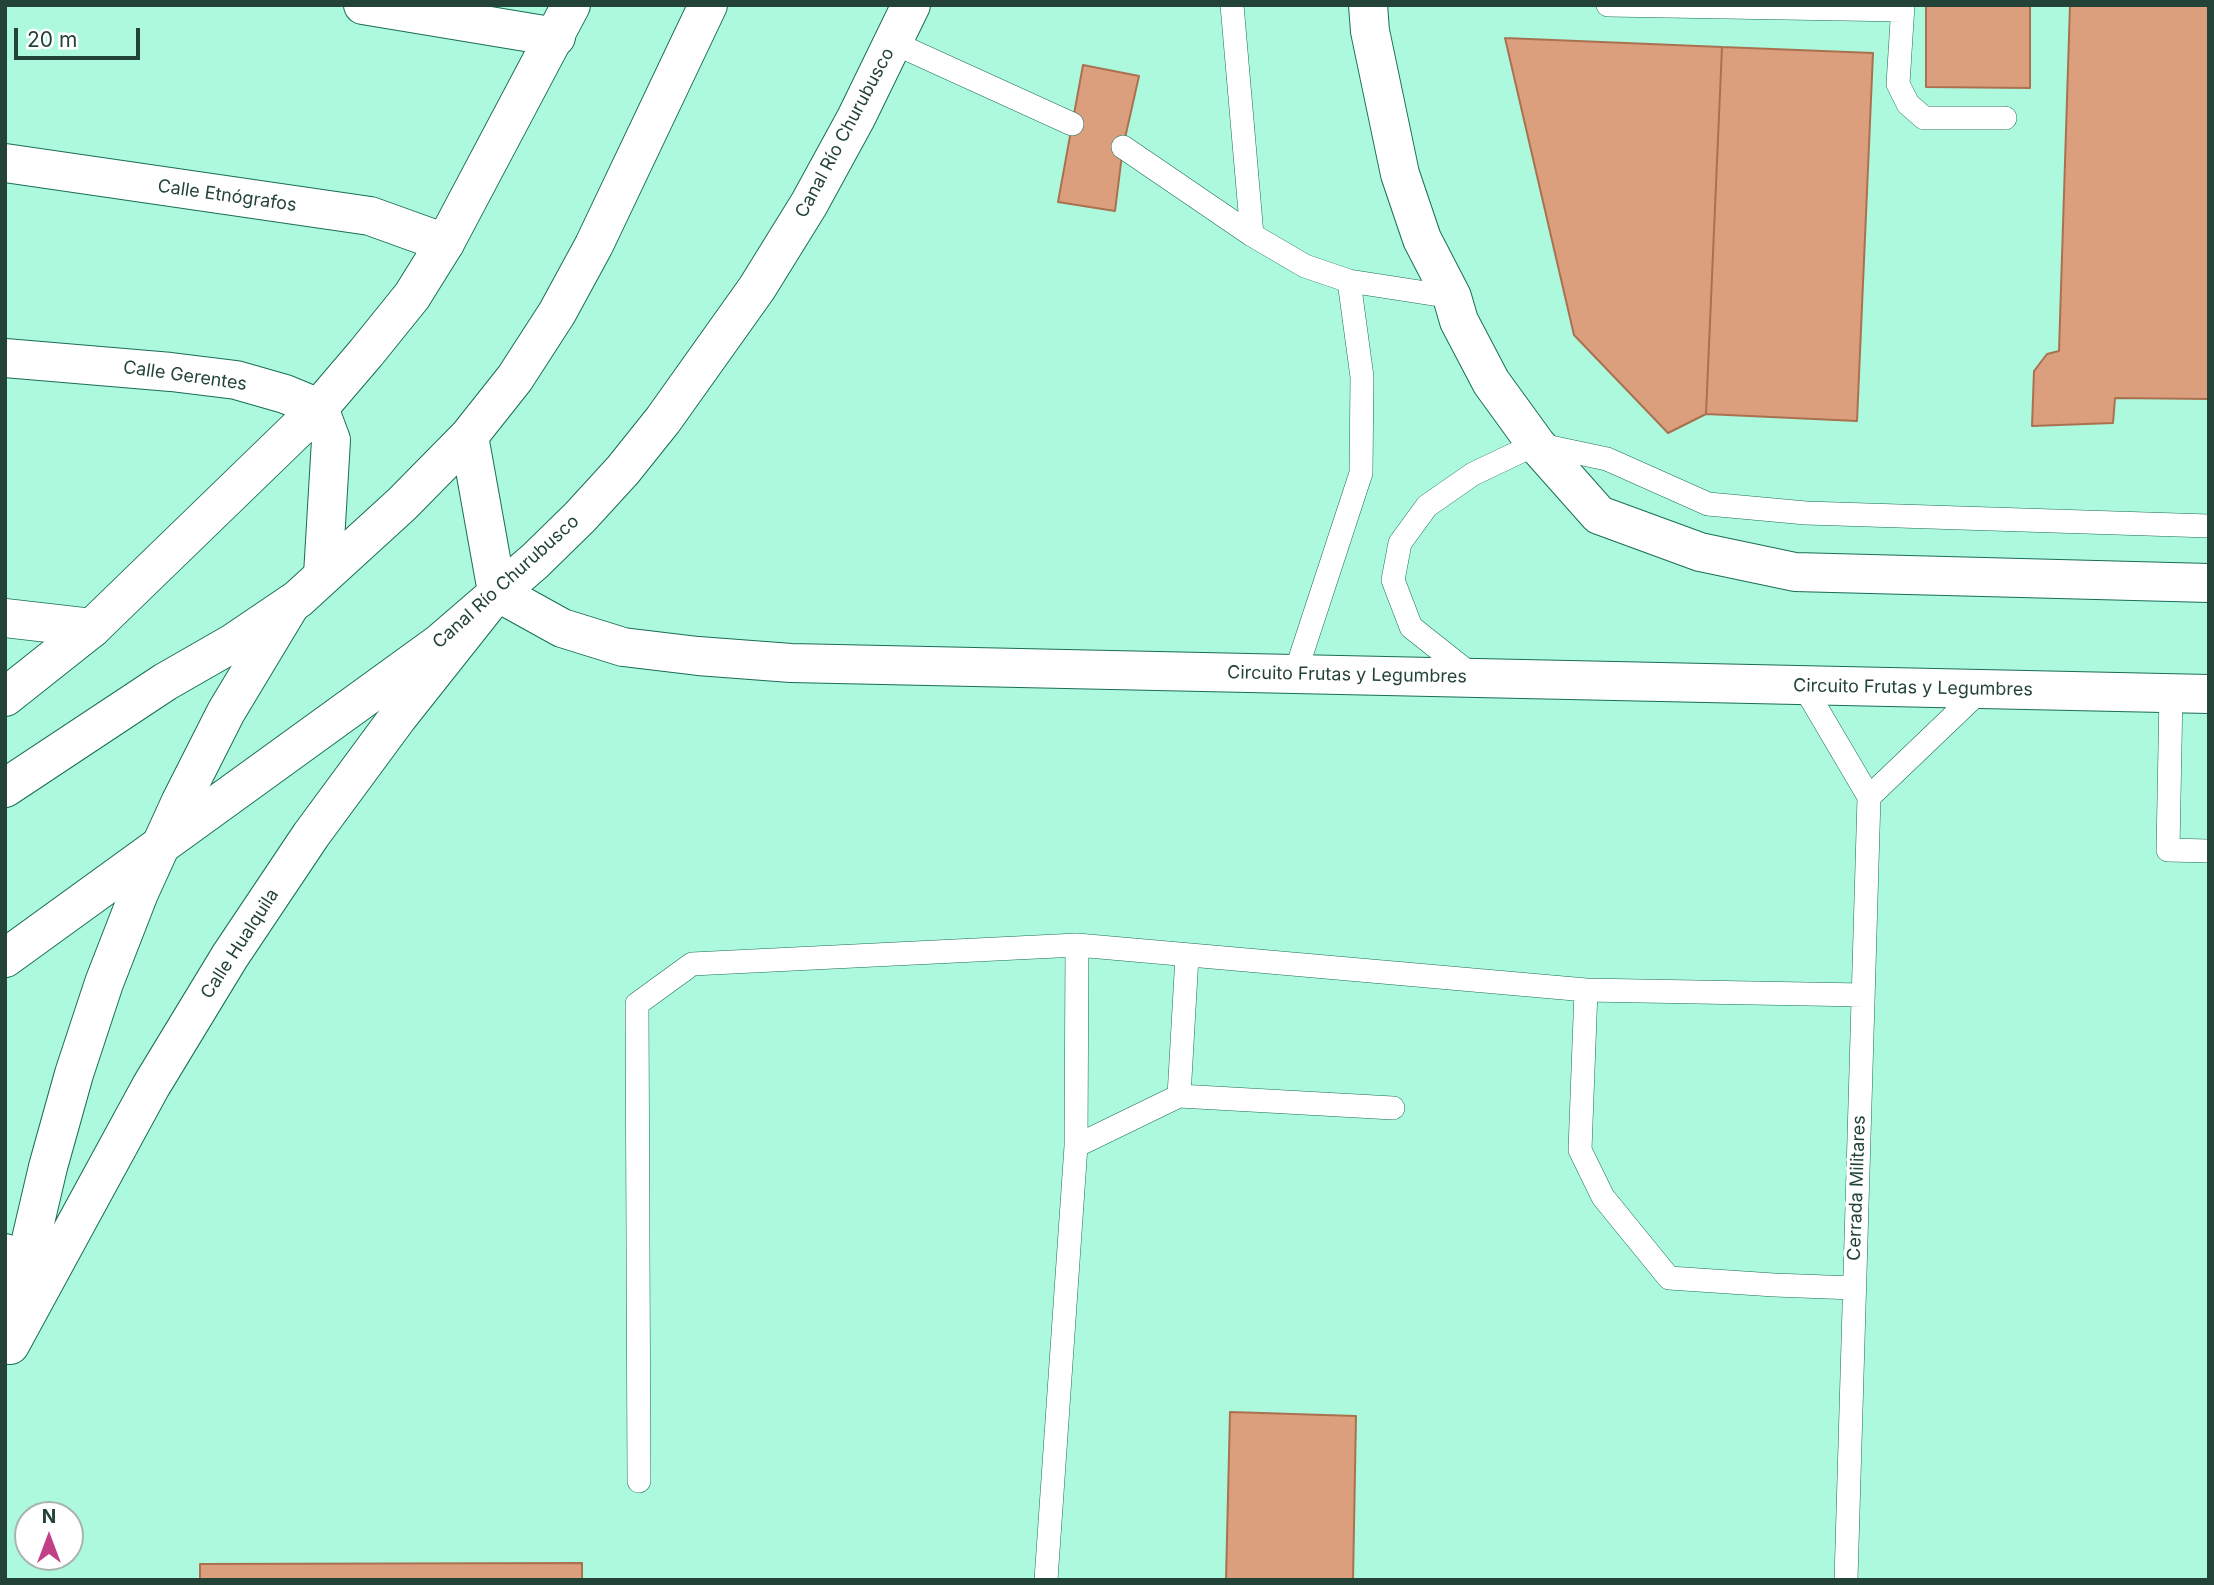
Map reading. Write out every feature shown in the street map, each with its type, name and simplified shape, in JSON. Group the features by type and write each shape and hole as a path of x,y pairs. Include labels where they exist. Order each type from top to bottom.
{"street":[{"path":"5,697 92,628 319,408 412,296 445,243 564,21 363,5"},
{"path":"5,788 165,682 233,643 291,604 402,504 469,436 515,378 557,313 594,245 708,5"},
{"name":"Canal Río Churubusco","path":"5,958 440,643 535,561 623,470 701,370 809,205 856,118 911,5"},
{"path":"1368,5 1370,31 1400,174 1422,239 1452,297 1459,321 1491,382 1536,444 1600,515 1700,552 1795,572 2209,583"},
{"name":"Calle Etnógrafos","path":"5,163 370,216 445,243"},
{"name":"Calle Gerentes","path":"5,358 236,380 285,394 319,408"},
{"path":"319,408 331,440 323,575"},
{"path":"469,436 497,592"},
{"name":"Circuito Frutas y Legumbres","path":"497,592 562,628 623,647 698,656 832,665 2209,694"},
{"name":"Calle Hualquila","path":"14,1337 151,1086 230,956 398,717 497,592"},
{"path":"14,1337 26,1261 48,1167 104,982 180,801 226,712 291,604"},
{"path":"5,618 92,628"},
{"path":"5,1253 15,1293 14,1337"}],"lane":[{"path":"1232,5 1252,235"},
{"path":"1608,5 1903,8 1898,84 1908,104 1924,118 2005,118"},
{"path":"894,43 1072,124"},
{"path":"1123,147 1252,235 1305,266 1349,281 1452,297"},
{"path":"1295,674 1361,473 1362,377 1349,281"},
{"path":"1474,677 1411,627 1393,580 1400,543 1427,506 1473,474 1536,444 1607,459 1708,504 1806,513 2209,526"},
{"path":"1803,685 1869,797 1982,689"},
{"path":"2171,694 2168,850 2209,851"},
{"name":"Cerrada Militares","path":"1846,1580 1869,797"},
{"path":"639,1481 637,1004 692,964 1077,946 1586,989 1863,995"},
{"path":"1046,1580 1076,1146 1077,946"},
{"path":"1179,1096 1187,956"},
{"path":"1586,989 1580,1150 1603,1197 1669,1278 1854,1288"},
{"path":"1076,1146 1179,1096 1393,1108"}],"building":[{"path":"1926,5 2030,5 2030,88 1926,87"},
{"path":"2070,5 2209,5 2209,399 2115,398 2113,423 2032,426 2034,371 2047,354 2059,351"},
{"path":"1505,38 1722,47 1706,414 1668,433 1574,335"},
{"path":"1722,47 1873,53 1857,421 1706,414"},
{"path":"1083,65 1139,76 1123,147 1115,211 1058,202"},
{"path":"1230,1412 1356,1416 1353,1580 1226,1580"},
{"path":"582,1563 582,1580 200,1580 200,1564"}]}
